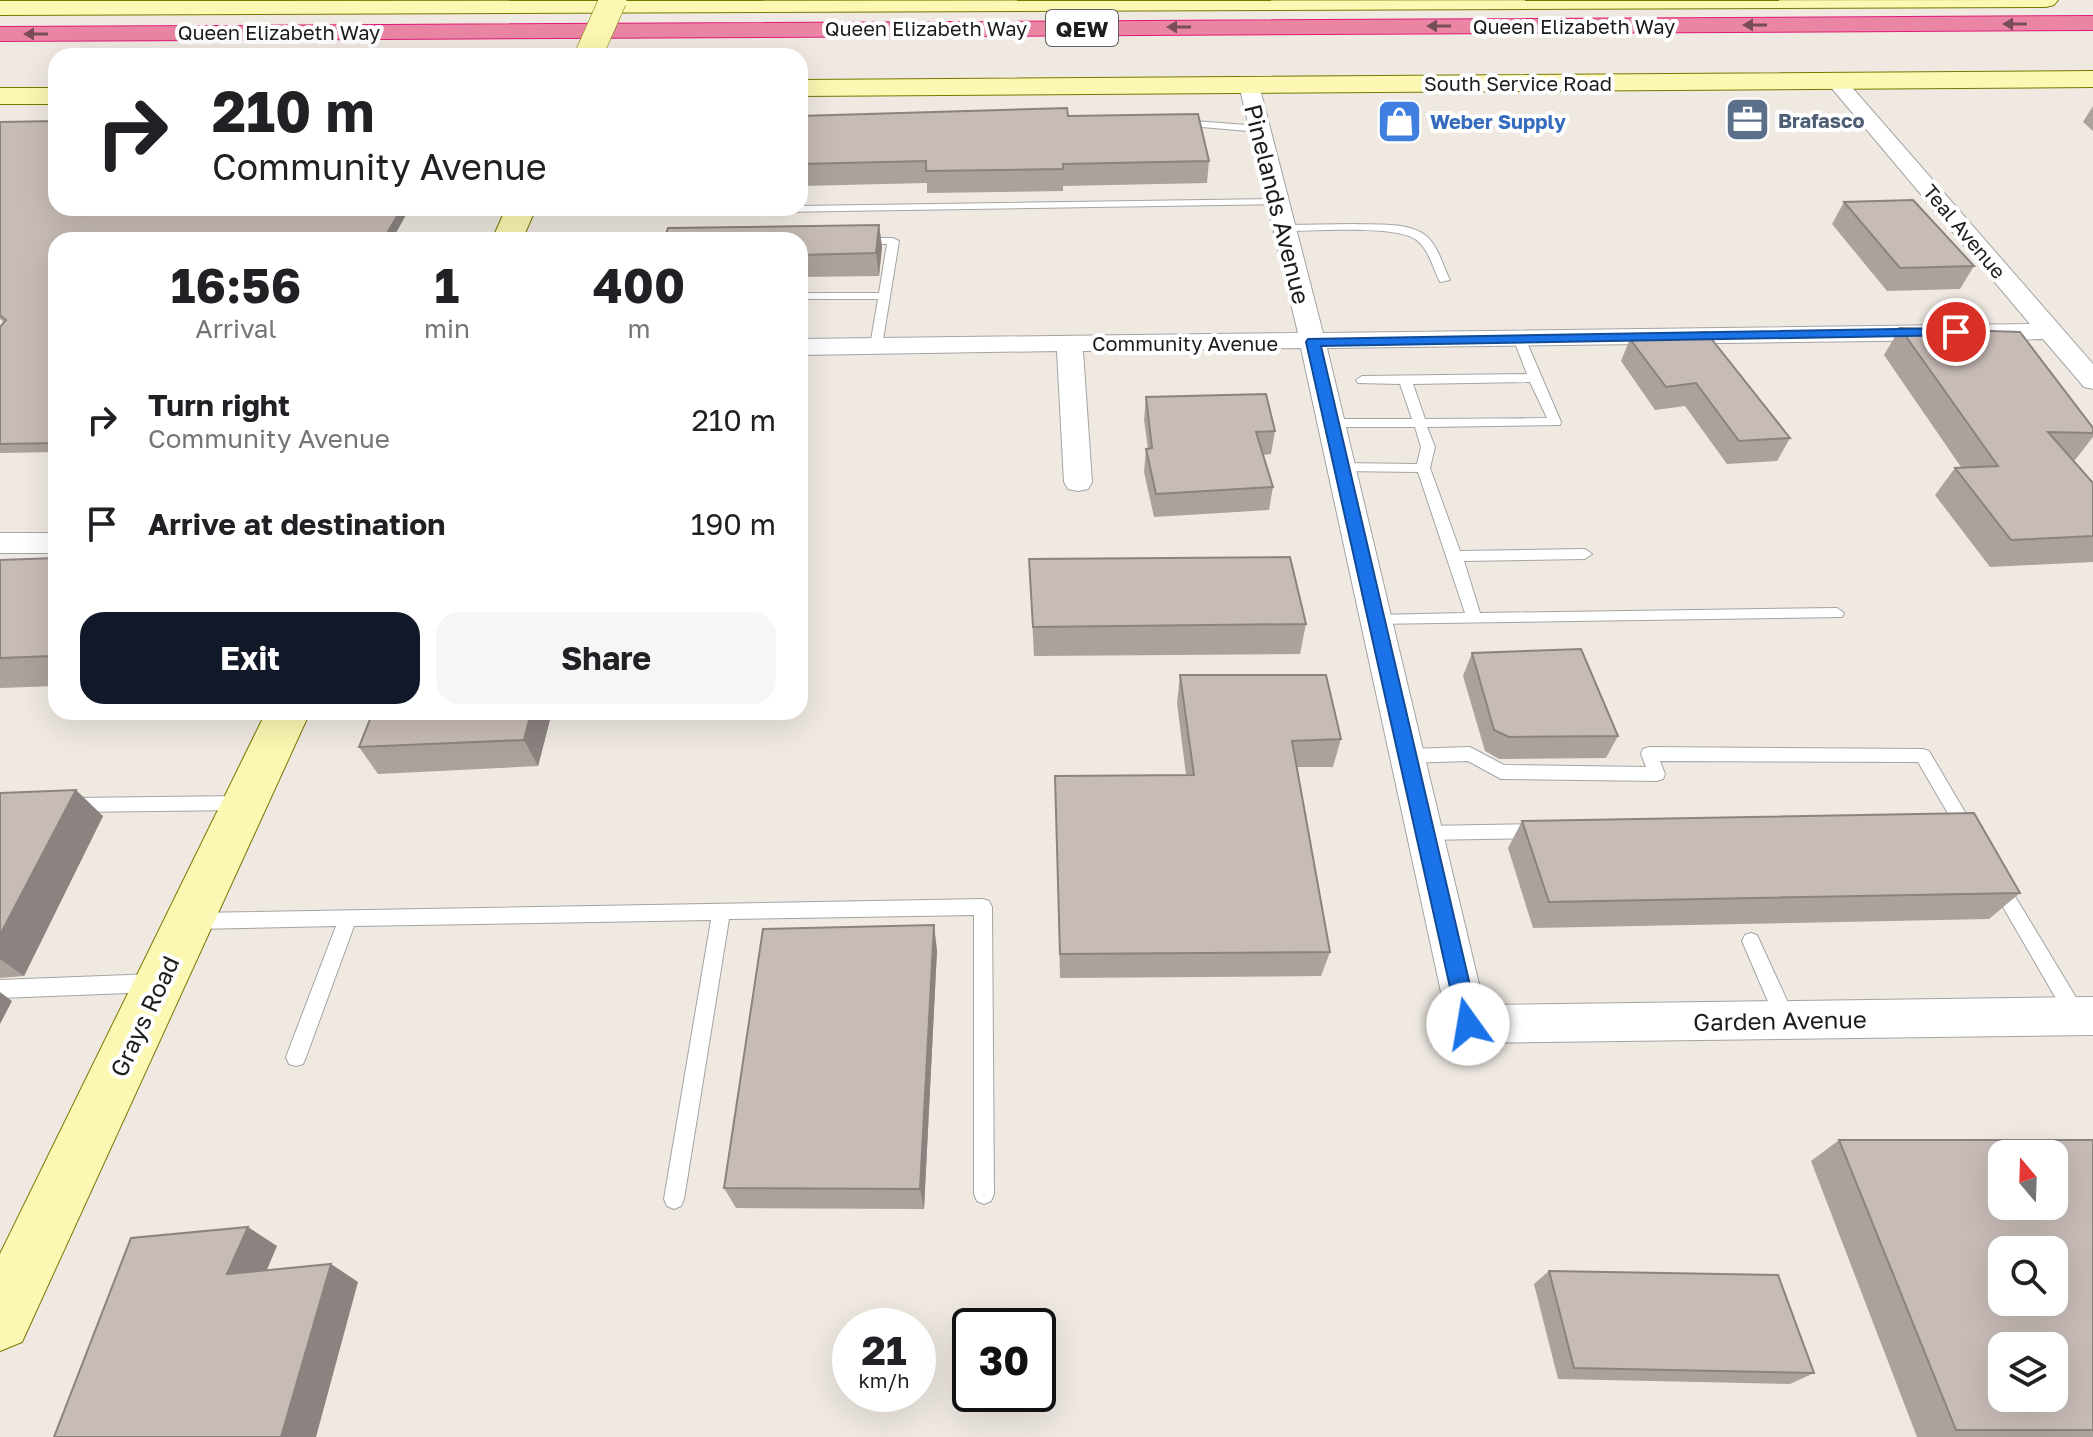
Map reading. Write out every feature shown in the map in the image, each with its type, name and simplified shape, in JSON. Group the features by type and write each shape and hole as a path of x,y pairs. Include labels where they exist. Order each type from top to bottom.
{"highway":[{"name":"Queen Elizabeth Way","path":"0,34 2093,23"}],"street":[{"path":"592,48 613,0"},
{"path":"0,8 69,4 2046,0"},
{"name":"South Service Road","path":"808,88 2093,79"},
{"name":"Teal Avenue","path":"1836,81 2093,381"},
{"name":"Pinelands Avenue","path":"1249,85 1313,342 1468,1024"},
{"path":"0,96 48,96"},
{"name":"Community Avenue","path":"808,347 2050,331"},
{"path":"1070,344 1078,482"},
{"path":"0,543 48,543"},
{"name":"Grays Road","path":"0,1320 284,720"},
{"name":"Garden Avenue","path":"1468,1024 2084,1016"}],"lane":[{"path":"1163,122 1260,129"},
{"path":"808,209 1278,202"},
{"path":"1284,228 1381,229 1416,234 1424,239 1444,280"},
{"path":"846,241 893,241 876,346"},
{"path":"808,296 884,296"},
{"path":"1331,423 1555,422 1519,338"},
{"path":"1362,380 1535,378"},
{"path":"1405,380 1428,447 1423,468 1474,618"},
{"path":"1341,467 1423,468"},
{"path":"1455,556 1585,554"},
{"path":"1376,620 1837,613"},
{"path":"1407,756 1470,754 1501,772 1657,774 1649,754 1923,756 1961,830"},
{"path":"46,805 245,803"},
{"path":"1424,833 1551,831"},
{"path":"1988,866 2084,1016"},
{"path":"189,921 983,907 984,1194"},
{"path":"674,1199 721,911"},
{"path":"296,1057 348,918"},
{"path":"1751,941 1785,1020"},
{"path":"0,989 160,983"}],"building":[{"path":"1067,108 1068,116 1198,114 1209,161 1063,164 1063,169 926,171 926,161 808,164 808,116"},
{"path":"48,121 48,216 397,216 388,232 48,232 48,443 0,444 0,327 6,320 0,315 0,122"},
{"path":"1913,200 1974,266 1900,268 1844,202"},
{"path":"879,225 876,253 808,255 808,232 667,232 668,228"},
{"path":"1900,328 2020,332 2093,428 2093,433 2048,432 2093,483 2093,536 2011,540 1955,468 1998,466"},
{"path":"1706,332 1790,438 1739,441 1696,383 1666,387 1630,339"},
{"path":"1266,394 1275,431 1256,432 1273,487 1156,494 1146,449 1152,448 1146,397"},
{"path":"1290,557 1306,624 1033,627 1029,559"},
{"path":"48,558 48,656 0,658 0,560"},
{"path":"1581,649 1618,736 1509,737 1494,730 1472,653"},
{"path":"1180,675 1326,675 1341,739 1292,741 1330,952 1060,954 1055,776 1194,775"},
{"path":"370,720 529,720 524,740 359,747"},
{"path":"76,790 0,935 0,793"},
{"path":"1974,813 2020,893 1549,902 1522,821"},
{"path":"934,925 920,1189 724,1188 763,929"},
{"path":"1839,1140 1988,1140 1988,1220 2068,1220 2068,1140 2093,1140 2093,1430 1956,1430"},
{"path":"248,1227 227,1274 331,1264 281,1437 54,1437 131,1238"},
{"path":"1549,1271 1778,1275 1814,1373 1574,1368"}],"place":[{"name":"Brafasco","path":"1747,120"},
{"name":"Weber Supply","path":"1399,121"}],"route":[{"path":"1468,1024 1313,342 1956,332"}]}
